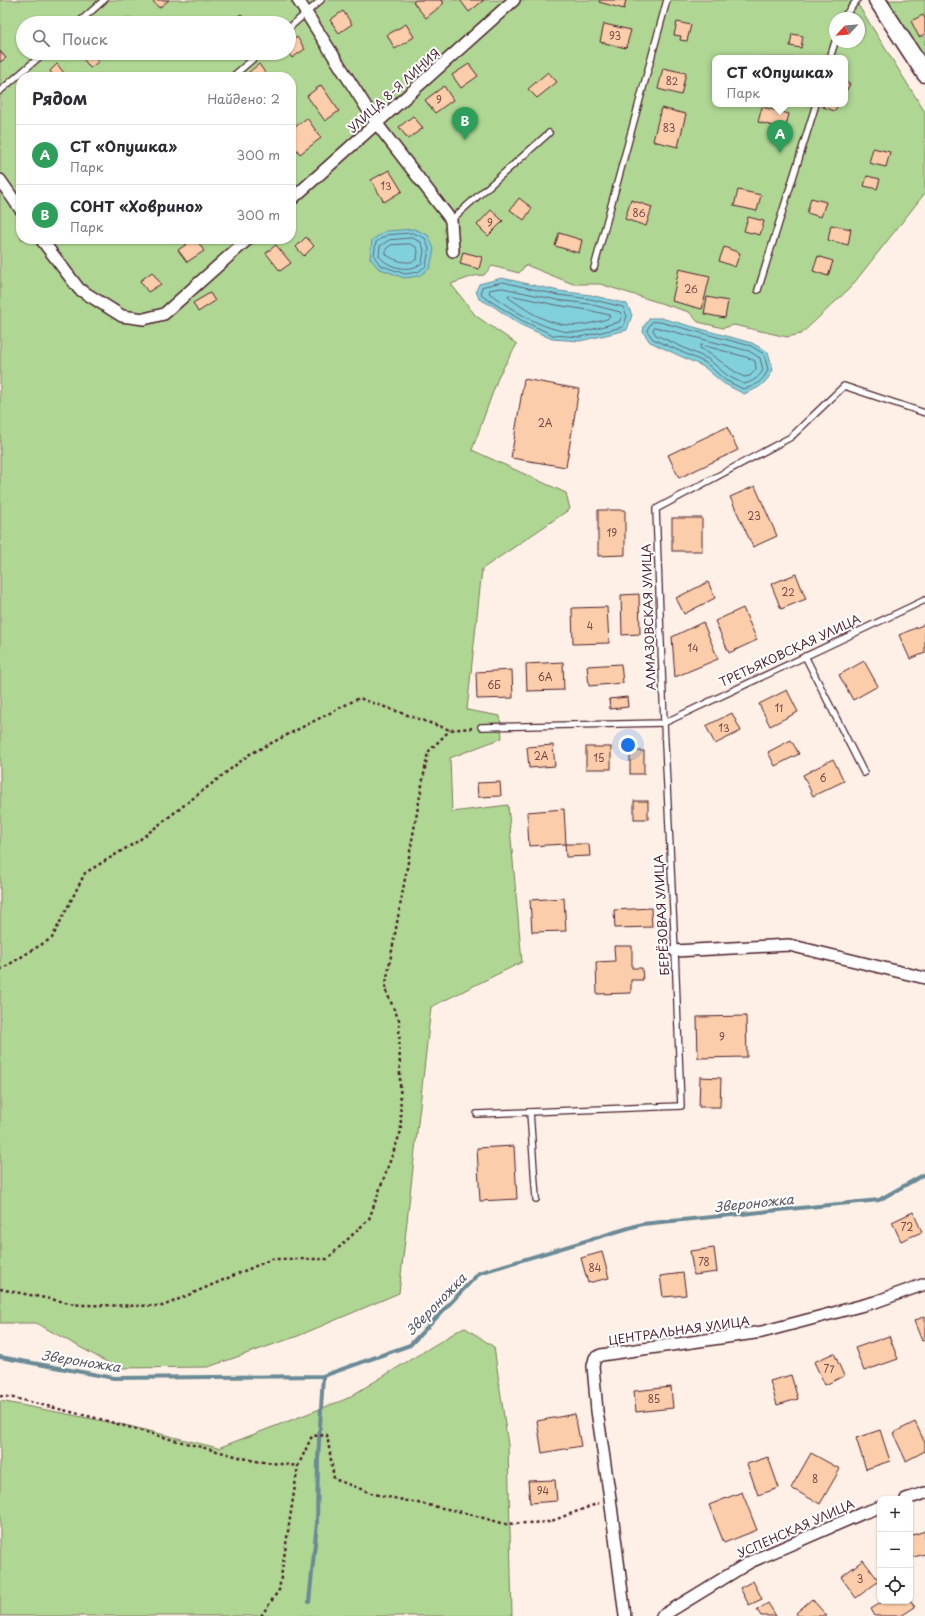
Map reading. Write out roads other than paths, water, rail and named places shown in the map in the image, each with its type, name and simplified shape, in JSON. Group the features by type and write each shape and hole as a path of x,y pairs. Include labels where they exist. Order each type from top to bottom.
{"street":[{"path":"298,0 377,124 451,220 453,251"},
{"name":"УЛИЦА 8-Я ЛИНИЯ","path":"296,196 514,0"},
{"path":"877,0 925,74"},
{"path":"0,180 16,203"},
{"path":"46,244 79,289 122,316 144,319 164,314 242,244"},
{"path":"675,951 789,945 925,978"},
{"name":"ЦЕНТРАЛЬНАЯ УЛИЦА","path":"625,1616 597,1411 593,1366 595,1358 598,1356 762,1332 875,1302 925,1284"},
{"path":"913,1497 925,1493"},
{"name":"УСПЕНСКАЯ УЛИЦА","path":"662,1616 750,1562 877,1508"}],"lane":[{"path":"86,16 104,0"},
{"path":"296,22 321,0"},
{"path":"594,268 667,0"},
{"path":"847,12 858,0"},
{"path":"23,72 36,60"},
{"path":"238,72 252,60"},
{"path":"0,92 16,78"},
{"path":"758,290 815,107"},
{"path":"451,220 549,133"},
{"name":"АЛМАЗОВСКАЯ УЛИЦА","path":"664,723 656,509 791,437 844,386 925,413"},
{"name":"ТРЕТЬЯКОВСКАЯ УЛИЦА","path":"664,723 925,600"},
{"path":"805,656 864,773"},
{"path":"481,727 664,723"},
{"name":"БЕРЁЗОВАЯ УЛИЦА","path":"530,1112 681,1106 664,723"},
{"path":"477,1114 530,1112 536,1199"}],"water":[{"path":"414,229 428,235 434,249 430,268 419,276 404,278 378,268 370,258 372,240 386,231"},
{"path":"502,278 559,291 591,295 627,304 632,315 627,330 580,341 552,339 519,324 493,306 479,299 476,291 479,284"},
{"path":"650,318 661,318 752,343 768,352 773,370 761,385 744,394 723,383 704,367 650,342 643,332 644,326"}],"waterway":[{"name":"Звероножка","path":"0,1357 114,1378 323,1376 410,1345 479,1273 642,1224 879,1200 925,1174"},
{"path":"309,1602 317,1523 318,1459 323,1376"}],"place":[{"name":"СОНТ «Ховрино»","path":"465,140"},
{"name":"СТ «Опушка»","path":"780,153"}]}
